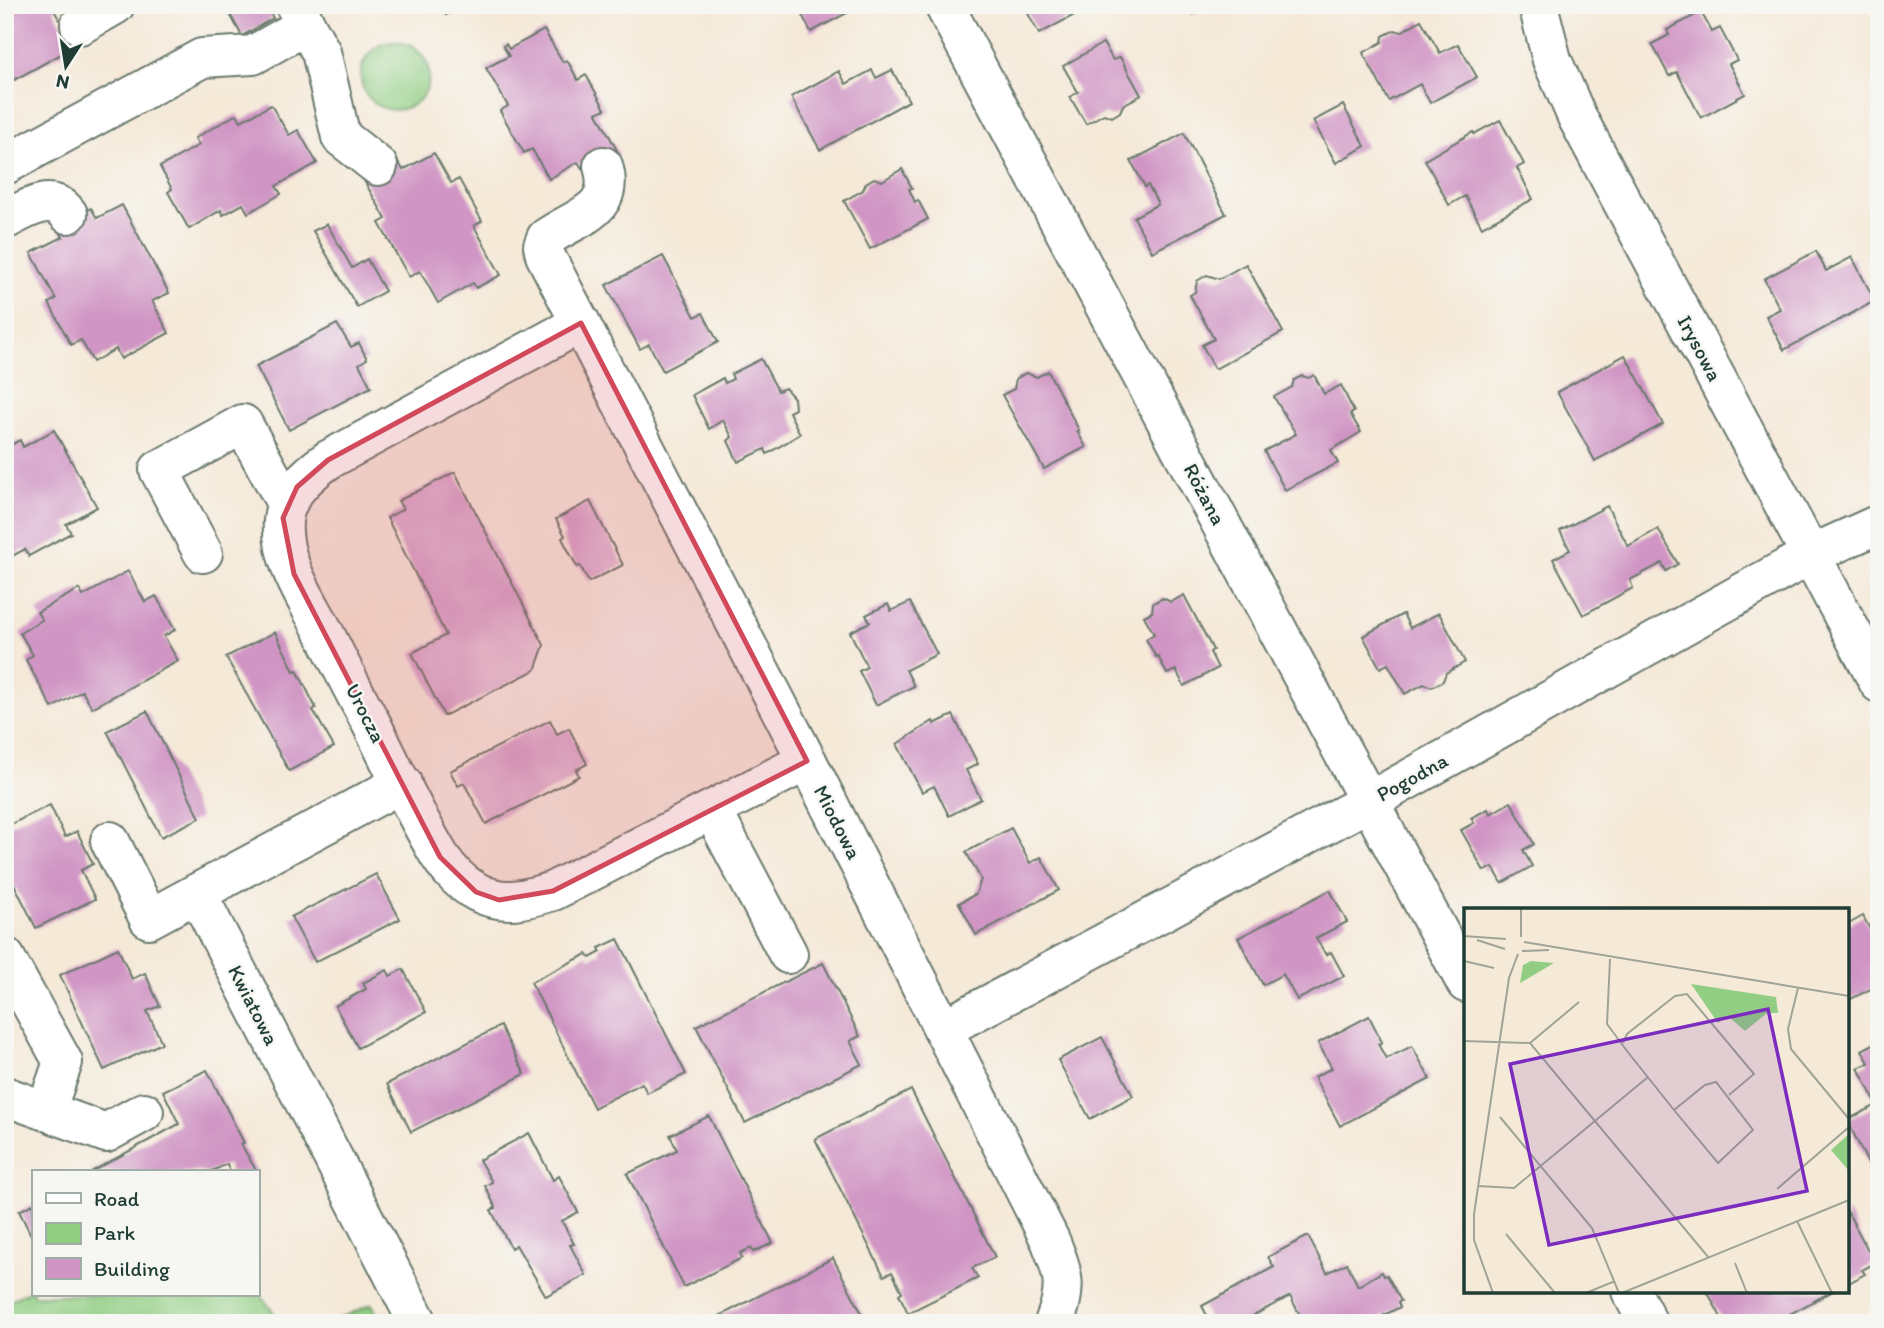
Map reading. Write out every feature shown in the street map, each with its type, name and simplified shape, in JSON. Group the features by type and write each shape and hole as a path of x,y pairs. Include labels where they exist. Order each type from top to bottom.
{"street":[{"path":"80,24 115,5"},
{"name":"Różana","path":"944,5 1464,979"},
{"name":"Irysowa","path":"1538,5 1552,60 1577,117 1879,683"},
{"path":"5,165 202,58 253,55 301,15 321,52 329,144 379,166"},
{"name":"Miodowa","path":"603,166 608,180 605,194 595,207 546,237 543,246 545,255 807,761 1050,1240 1062,1268 1065,1316"},
{"path":"5,220 32,205 49,202 64,207 68,214"},
{"name":"Urocza","path":"581,323 312,471 297,487 283,518 282,536 294,575 440,857 458,878 476,892 499,900 524,900 553,891 807,761"},
{"path":"203,553 159,470 243,424 287,505"},
{"name":"Pogodna","path":"943,1028 1368,802 1810,555 1879,524"},
{"path":"110,841 149,919 402,783"},
{"path":"712,810 788,954"},
{"name":"Kwiatowa","path":"197,893 418,1323"},
{"path":"5,957 63,1062 46,1111"},
{"path":"5,1096 106,1133 144,1112"},
{"path":"1632,1293 1648,1323"}],"highlighted area":[{"path":"581,323 807,761 553,891 499,900 476,892 440,857 294,574 283,518 297,487 328,460"}],"green space":[{"path":"402,42 423,57 429,69 427,89 419,100 402,110 388,110 371,100 363,89 361,69 371,52 382,44"},
{"path":"32,1290 32,1296 259,1296 259,1294 282,1323 5,1323 5,1294 9,1301"},
{"path":"372,1304 381,1323 330,1323"}],"building":[{"path":"5,5 63,5 54,10 74,47 5,85"},
{"path":"225,5 266,5 273,18 242,36"},
{"path":"441,5 465,5 446,15"},
{"path":"797,5 862,5 811,32"},
{"path":"1040,5 1093,5 1039,34 1028,14 1041,7"},
{"path":"1188,5 1210,5 1193,14"},
{"path":"1701,12 1712,32 1720,28 1737,60 1729,64 1745,94 1701,118 1677,72 1669,76 1652,44 1669,35 1667,30"},
{"path":"1421,20 1440,53 1458,44 1477,77 1430,103 1420,84 1389,101 1363,53 1382,42 1383,36 1395,30 1401,32"},
{"path":"544,30 563,62 567,60 578,80 586,75 605,109 597,113 619,154 585,173 578,162 549,179 532,149 524,153 500,111 508,106 486,68 509,56 503,46 506,44 509,49"},
{"path":"1103,43 1113,60 1120,57 1141,95 1123,105 1120,112 1112,117 1104,114 1086,124 1070,97 1078,92 1063,66"},
{"path":"872,70 876,78 892,70 909,101 820,150 791,97 839,71 846,84"},
{"path":"271,105 289,135 298,130 317,163 276,186 281,194 248,213 243,204 223,215 221,210 189,229 168,192 172,189 160,167 199,145 195,138 237,114 241,121"},
{"path":"1343,105 1365,146 1336,163 1313,121"},
{"path":"1500,120 1524,164 1517,168 1533,199 1482,227 1465,196 1449,205 1425,160 1473,132 1474,134"},
{"path":"1184,133 1226,214 1152,252 1134,217 1158,204 1131,161"},
{"path":"434,153 451,183 459,179 482,221 474,226 501,275 476,288 473,283 438,303 420,271 409,277 379,223 386,219 363,179 397,160 403,170"},
{"path":"902,169 912,188 909,189 915,202 918,200 928,219 870,249 844,201 863,190 866,183 874,178 882,181"},
{"path":"122,205 169,293 152,301 169,333 121,359 116,349 93,362 81,340 71,345 49,303 56,299 31,253 63,237 57,226 91,208 97,218"},
{"path":"327,224 352,268 367,259 385,291 357,307 313,231"},
{"path":"1816,251 1826,271 1852,257 1875,301 1784,350 1766,316 1780,309 1764,279"},
{"path":"663,256 695,317 703,313 718,342 663,371 649,344 640,349 606,285"},
{"path":"1246,264 1283,332 1215,369 1202,345 1214,339 1190,295 1195,292 1197,281 1207,275 1219,279"},
{"path":"337,324 351,347 359,343 367,359 359,364 371,387 289,430 256,366"},
{"path":"1625,355 1663,424 1595,461 1557,392"},
{"path":"761,359 778,391 785,388 794,398 795,409 789,412 800,434 767,454 765,449 738,462 728,441 732,437 723,420 709,429 692,395 723,378 725,383 733,379 731,374"},
{"path":"1048,371 1086,447 1044,469 1002,395 1014,389 1016,379 1026,373 1037,377"},
{"path":"1314,375 1324,394 1341,385 1354,412 1350,414 1361,432 1331,450 1338,463 1285,490 1264,451 1296,434 1274,397 1292,387 1294,380"},
{"path":"54,430 97,507 66,524 71,533 29,556 25,549 5,560 5,448 20,440 23,447"},
{"path":"455,472 544,645 535,670 444,716 412,653 446,635 387,518 403,509 398,501"},
{"path":"590,501 623,565 589,582 580,566 577,567 562,538 565,536 556,519"},
{"path":"1607,506 1628,546 1658,529 1678,564 1666,571 1662,563 1630,580 1633,588 1583,615 1553,559 1570,550 1560,531"},
{"path":"128,571 145,602 156,596 175,630 164,636 178,661 92,708 82,691 52,708 26,660 33,655 20,633 42,620 37,612 79,589 83,596"},
{"path":"1184,595 1213,650 1210,652 1218,668 1184,686 1176,670 1167,674 1158,656 1156,657 1146,639 1154,634 1144,616 1152,612 1153,603 1163,598 1171,602"},
{"path":"910,602 937,654 906,670 914,686 876,705 859,671 867,667 850,632 870,622 866,615 888,604 891,611"},
{"path":"1439,613 1465,662 1446,673 1443,681 1432,687 1424,684 1405,694 1388,664 1380,668 1363,636 1403,614 1410,628"},
{"path":"275,632 294,671 297,670 316,708 313,710 334,747 289,771 226,657"},
{"path":"147,711 200,818 161,837 107,731"},
{"path":"953,715 978,764 966,770 981,799 949,816 934,786 922,792 897,744 933,721 934,724"},
{"path":"550,720 557,734 569,728 587,764 576,770 579,776 486,824 464,783 458,786 450,771"},
{"path":"1511,802 1534,844 1523,850 1532,866 1502,883 1493,867 1484,871 1461,830 1474,823 1471,818 1488,809 1490,814"},
{"path":"50,805 65,837 77,831 93,864 81,870 95,899 36,928 5,866 5,827"},
{"path":"1011,828 1030,863 1041,857 1059,890 976,935 959,903 976,894 981,879 966,852"},
{"path":"376,874 400,919 315,962 291,917"},
{"path":"1330,890 1347,922 1316,938 1326,955 1331,952 1344,976 1297,1000 1283,974 1263,985 1238,938"},
{"path":"1863,916 1879,946 1879,985 1849,1000 1849,924"},
{"path":"618,939 686,1074 647,1093 642,1083 594,1108 531,982 587,954 590,958 601,952 599,948"},
{"path":"118,948 132,979 145,973 160,1006 147,1011 162,1043 104,1070 60,975"},
{"path":"823,963 860,1036 850,1041 862,1064 745,1123 696,1026"},
{"path":"403,969 426,1012 358,1048 335,1006 366,989 363,983 387,970 390,976"},
{"path":"1369,1016 1382,1042 1378,1044 1386,1059 1412,1046 1430,1079 1340,1126 1314,1077 1332,1068 1318,1043"},
{"path":"500,1026 525,1074 411,1132 387,1084"},
{"path":"1102,1037 1133,1096 1090,1119 1058,1060"},
{"path":"1879,1041 1879,1176 1875,1178 1849,1124 1849,1119 1877,1105 1858,1068 1869,1063 1862,1050"},
{"path":"207,1070 256,1170 229,1170 227,1164 214,1170 95,1170 179,1124 163,1091"},
{"path":"911,1090 995,1257 972,1268 978,1278 908,1313 892,1272 884,1276 815,1139"},
{"path":"709,1116 773,1243 753,1252 751,1248 740,1253 742,1258 684,1287 627,1174 677,1150 670,1135"},
{"path":"529,1133 553,1180 559,1176 578,1212 562,1221 574,1244 570,1245 586,1275 546,1296 516,1245 511,1248 491,1210 496,1208 485,1186 492,1182 479,1160"},
{"path":"32,1204 32,1237 19,1211"},
{"path":"1849,1215 1875,1263 1862,1270 1865,1274 1849,1283"},
{"path":"1308,1236 1327,1273 1347,1263 1358,1286 1382,1272 1384,1276 1387,1275 1401,1301 1398,1302 1400,1307 1377,1319 1379,1323 1317,1323 1316,1320 1304,1323 1290,1296 1254,1315 1258,1323 1211,1323 1202,1306 1274,1267 1268,1257"},
{"path":"833,1258 867,1323 706,1323"},
{"path":"1708,1293 1829,1293 1773,1323 1724,1323"}]}
